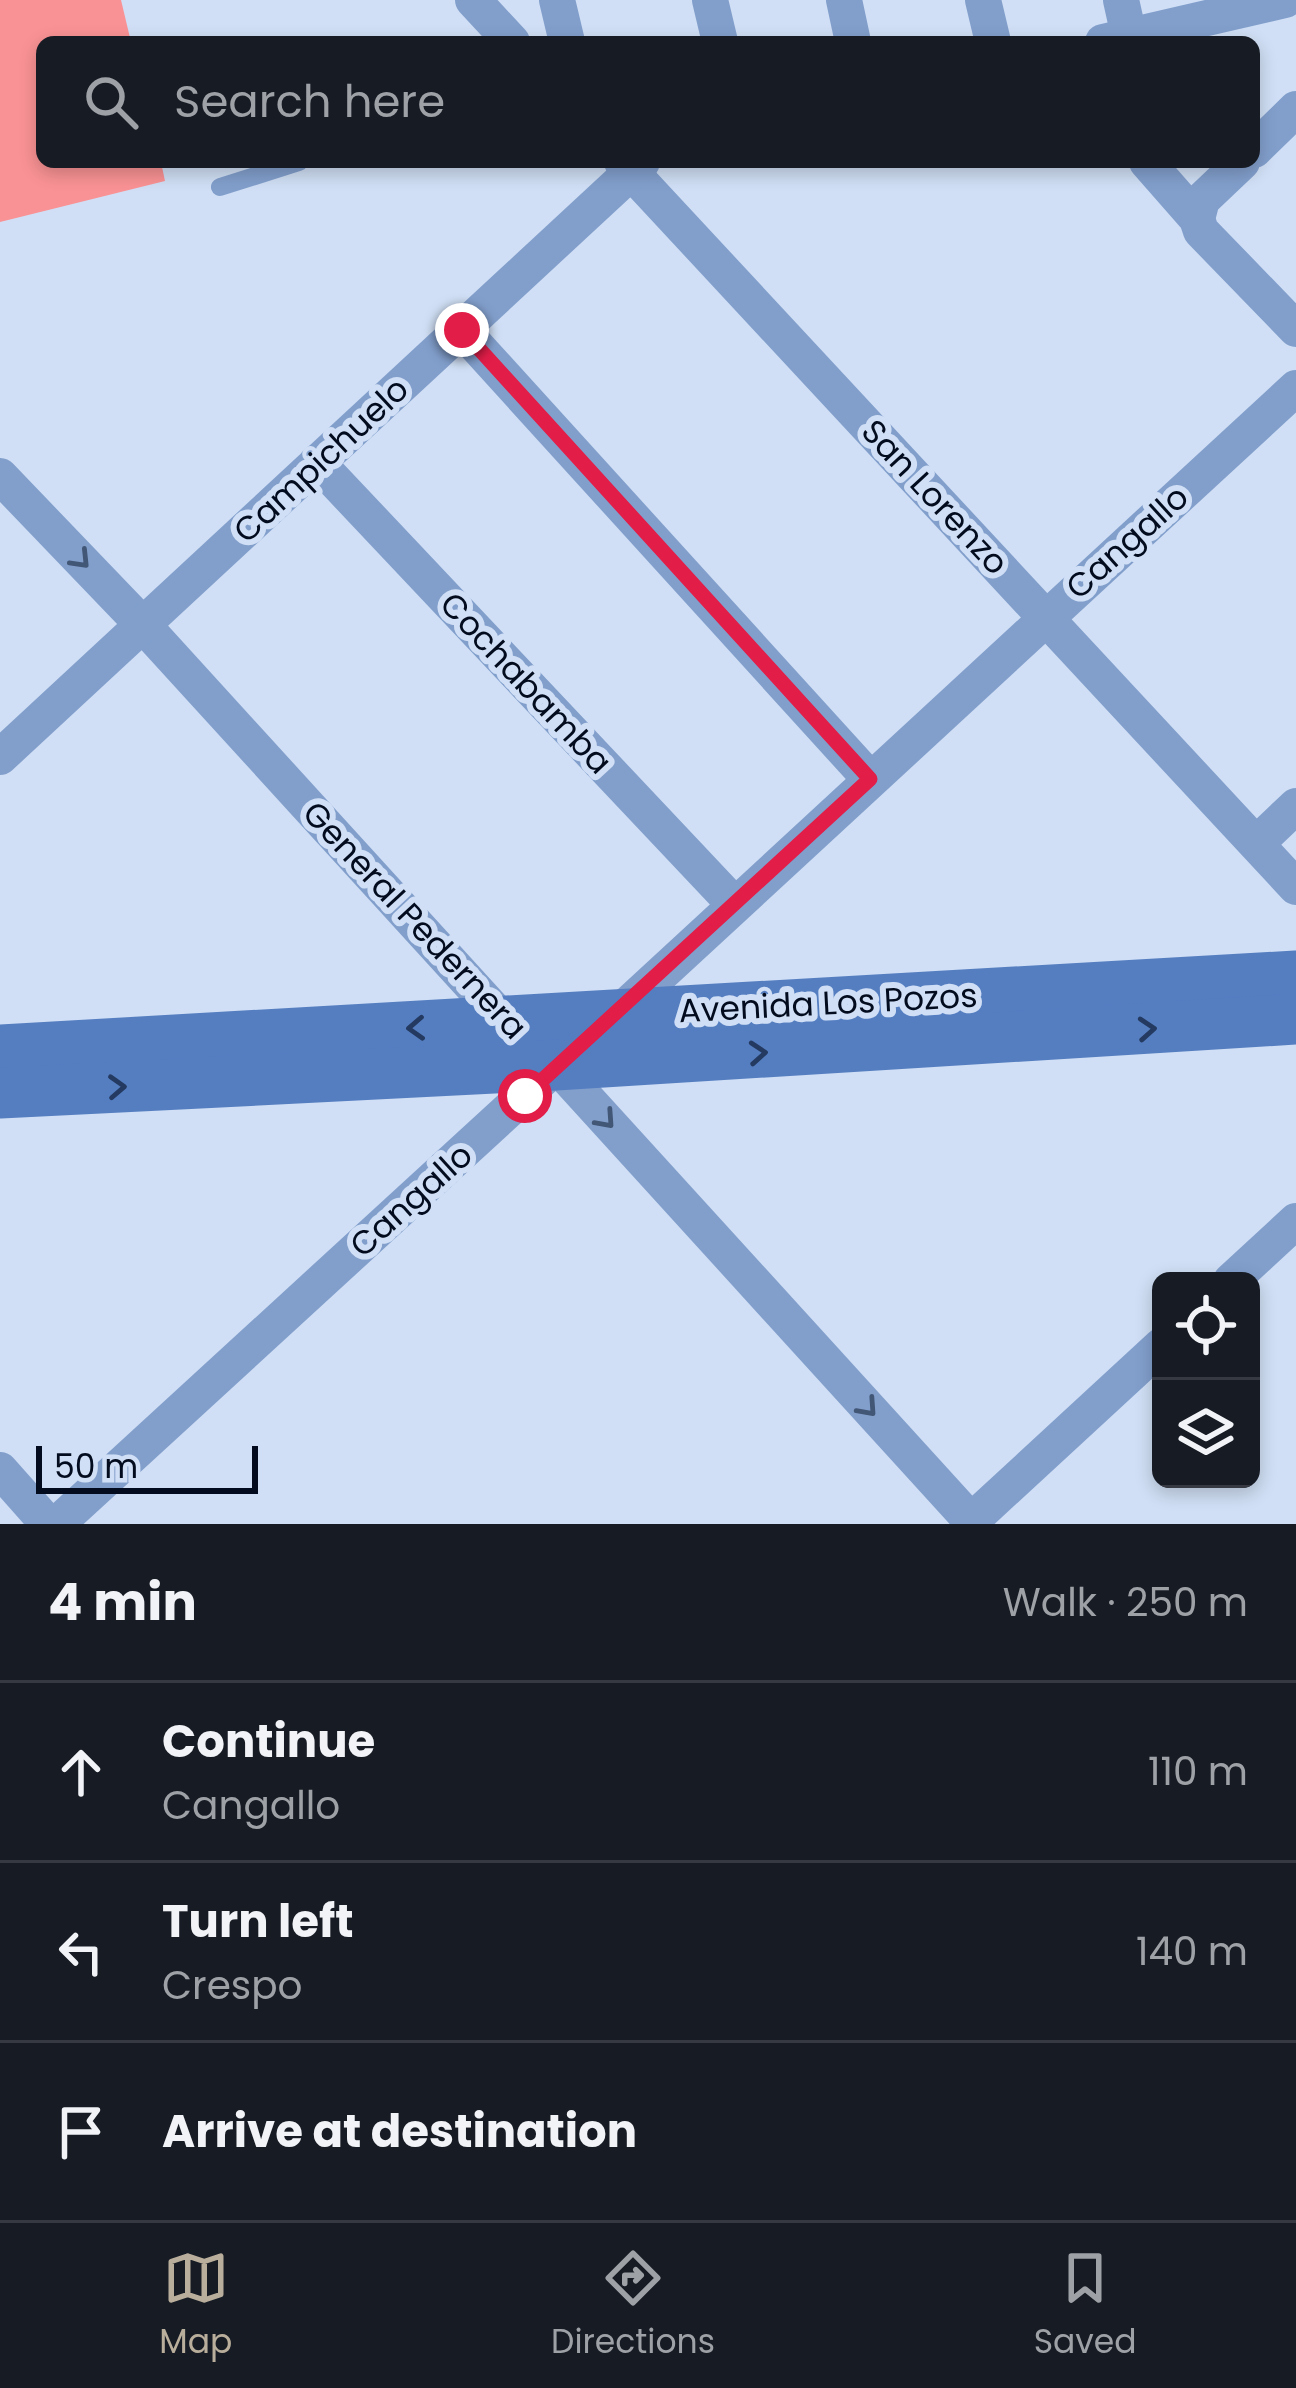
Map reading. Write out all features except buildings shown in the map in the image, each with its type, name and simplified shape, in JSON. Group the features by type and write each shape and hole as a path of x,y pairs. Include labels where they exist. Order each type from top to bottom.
{"street":[{"path":"473,0 506,36"},
{"path":"557,0 566,36"},
{"path":"710,0 718,36"},
{"path":"844,0 852,36"},
{"path":"983,0 992,36"},
{"path":"1118,26 1270,2"},
{"path":"1260,144 1296,110"},
{"name":"Campichuelo","path":"0,757 462,330 629,168"},
{"name":"San Lorenzo","path":"635,168 1296,887"},
{"path":"1152,168 1197,219 1201,230 1296,329"},
{"path":"1197,219 1202,200 1236,168"},
{"path":"462,330 870,779"},
{"name":"Cangallo","path":"53,1524 616,1015 1296,388"},
{"name":"Cochabamba","path":"317,462 734,905"},
{"name":"General Pedernera","path":"0,476 143,625 506,1023 556,1066 971,1523"},
{"path":"1257,843 1296,806"},
{"name":"Avenida Los Pozos","path":"0,1050 1296,976"},
{"name":"Avenida Los Pozos","path":"0,1093 556,1066 1296,1019"},
{"path":"1241,1272 1296,1221"},
{"path":"971,1523 1152,1354"},
{"path":"0,1470 53,1524"}],"lane":[{"path":"220,187 280,168"}],"shaded area":[{"path":"0,0 121,0 130,36 36,36 36,168 162,168 165,181 0,222"}],"route":[{"path":"462,330 870,779 525,1096"}]}
